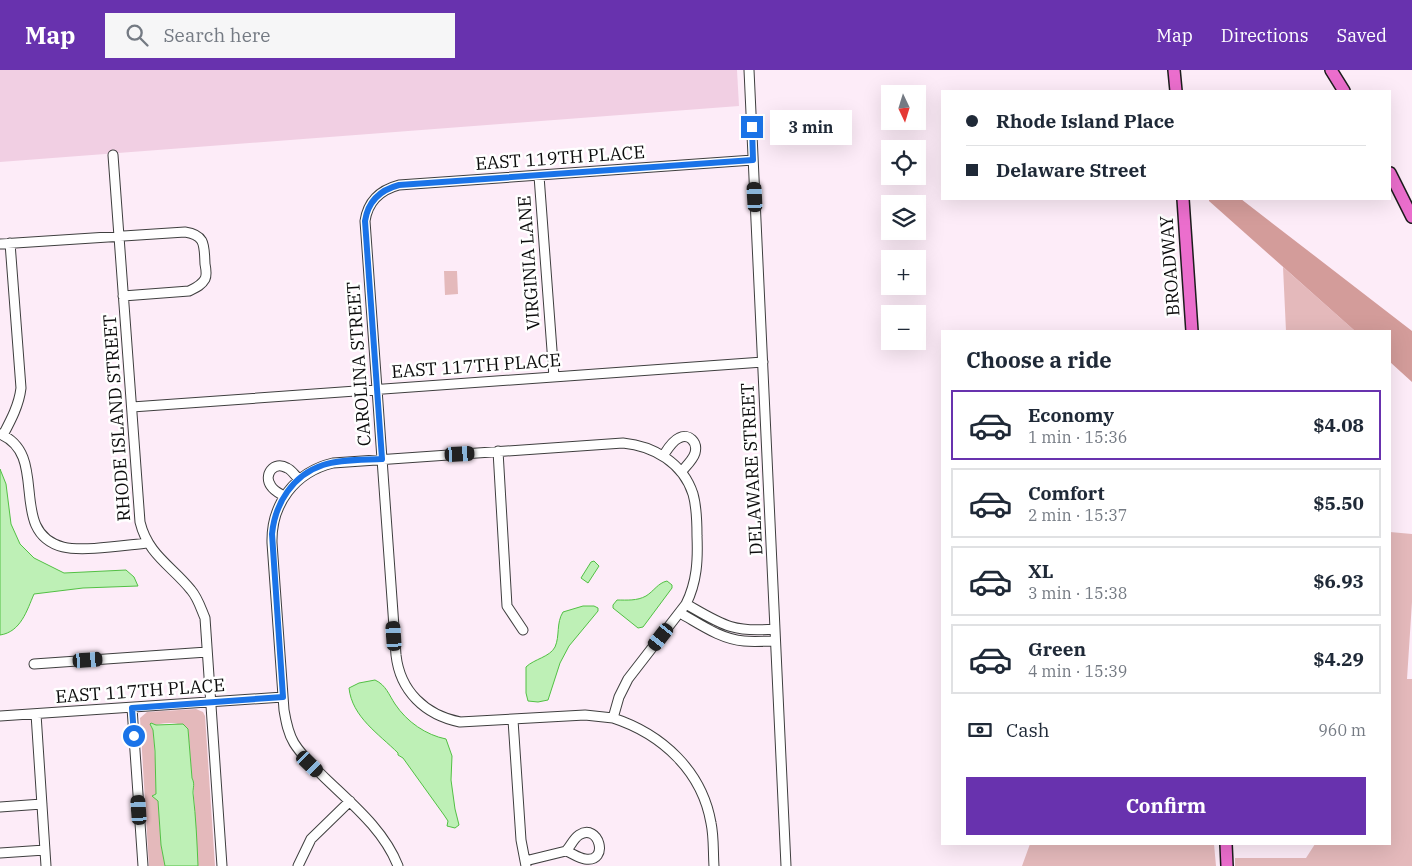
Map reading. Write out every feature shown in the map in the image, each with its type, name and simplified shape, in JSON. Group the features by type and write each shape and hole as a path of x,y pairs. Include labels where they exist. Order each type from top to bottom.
{"main road":[{"path":"1174,70 1176,90"},
{"path":"1331,70 1343,90"},
{"path":"1391,175 1412,217"},
{"name":"BROADWAY","path":"1183,200 1192,330"},
{"path":"1226,845 1227,866"}],"street":[{"name":"DELAWARE STREET","path":"749,70 786,866"},
{"name":"RHODE ISLAND STREET","path":"114,155 140,522 148,543 160,559 186,584 198,601 205,618 222,866"},
{"name":"EAST 119TH PLACE","path":"373,200 382,191 399,185 753,160"},
{"name":"VIRGINIA LANE","path":"539,176 554,377"},
{"name":"CAROLINA STREET","path":"373,200 366,212 365,221 396,655 399,672 409,692 426,708 450,720 471,723 585,715 613,718 650,734 673,752 690,771 701,790 712,826 714,866"},
{"path":"0,244 186,232 198,235 204,246 206,274 198,287 189,291 124,296"},
{"path":"10,244 21,388 14,416 2,435 18,449 27,466 31,513 34,522 51,542 62,547 79,548 148,543"},
{"name":"EAST 117TH PLACE","path":"132,408 763,362"},
{"path":"662,456 674,440 679,437 692,439 696,452 681,472"},
{"path":"398,866 386,844 367,818 310,764 294,744 286,723 272,534 274,518 284,496 299,479 314,469 333,463 623,443 647,447 674,464 690,486 695,503 698,538 697,572 686,604 628,679 621,692 613,718"},
{"path":"498,452 508,606 523,630"},
{"path":"284,496 270,484 268,475 270,470 276,466 287,467 299,479"},
{"path":"686,604 718,622 736,629 774,629"},
{"path":"680,613 711,631 728,638 745,641 775,641"},
{"path":"34,664 207,652"},
{"name":"EAST 117TH PLACE","path":"0,716 283,697"},
{"path":"132,708 143,866"},
{"path":"36,714 46,866"},
{"path":"512,720 521,840 526,864 566,851"},
{"path":"298,866 311,839 350,801"},
{"path":"0,807 42,804"},
{"path":"0,853 45,850"}],"shaded area":[{"path":"0,70 737,70 739,106 0,162"},
{"path":"1242,200 1412,331 1412,382 1391,363 1391,330 1354,330 1209,201"},
{"path":"1283,267 1354,330 1286,330"},
{"path":"444,271 457,271 458,294 445,295"},
{"path":"0,469 6,484 11,524 20,544 34,558 64,573 126,570 134,577 138,586 83,588 34,594 26,613 18,625 13,630 0,635"},
{"path":"1391,532 1412,534 1412,602 1407,679 1412,679 1412,866 1235,866 1235,858 1306,858 1314,845 1391,845"},
{"path":"594,561 599,566 588,583 581,578 591,562"},
{"path":"667,581 672,585 672,588 643,627 638,628 613,608 617,600 643,598 661,583"},
{"path":"583,606 594,606 598,608 598,611 569,646 560,663 548,700 528,701 526,693 526,667 553,650 563,612"},
{"path":"375,680 385,687 400,711 411,722 424,731 446,739 452,756 451,780 459,825 455,828 447,826 448,821 403,758 368,724 355,708 349,688 359,683"},
{"path":"196,709 203,712 205,716 215,866 198,866 188,729 184,726 170,723 151,727 154,738 156,786 156,794 152,796 158,800 161,845 165,866 149,866 140,718 147,712"},
{"path":"151,723 156,725 183,724 188,729 194,784 198,866 165,866 161,845 158,801 152,796 156,794 155,751"},
{"path":"1030,845 1214,845 1216,866 1022,866"}],"route":[{"path":"134,736 132,708 283,697 272,534 277,510 284,496 294,483 314,469 333,463 382,459 365,221 366,212 377,195 388,188 399,185 753,160 752,127"}]}
